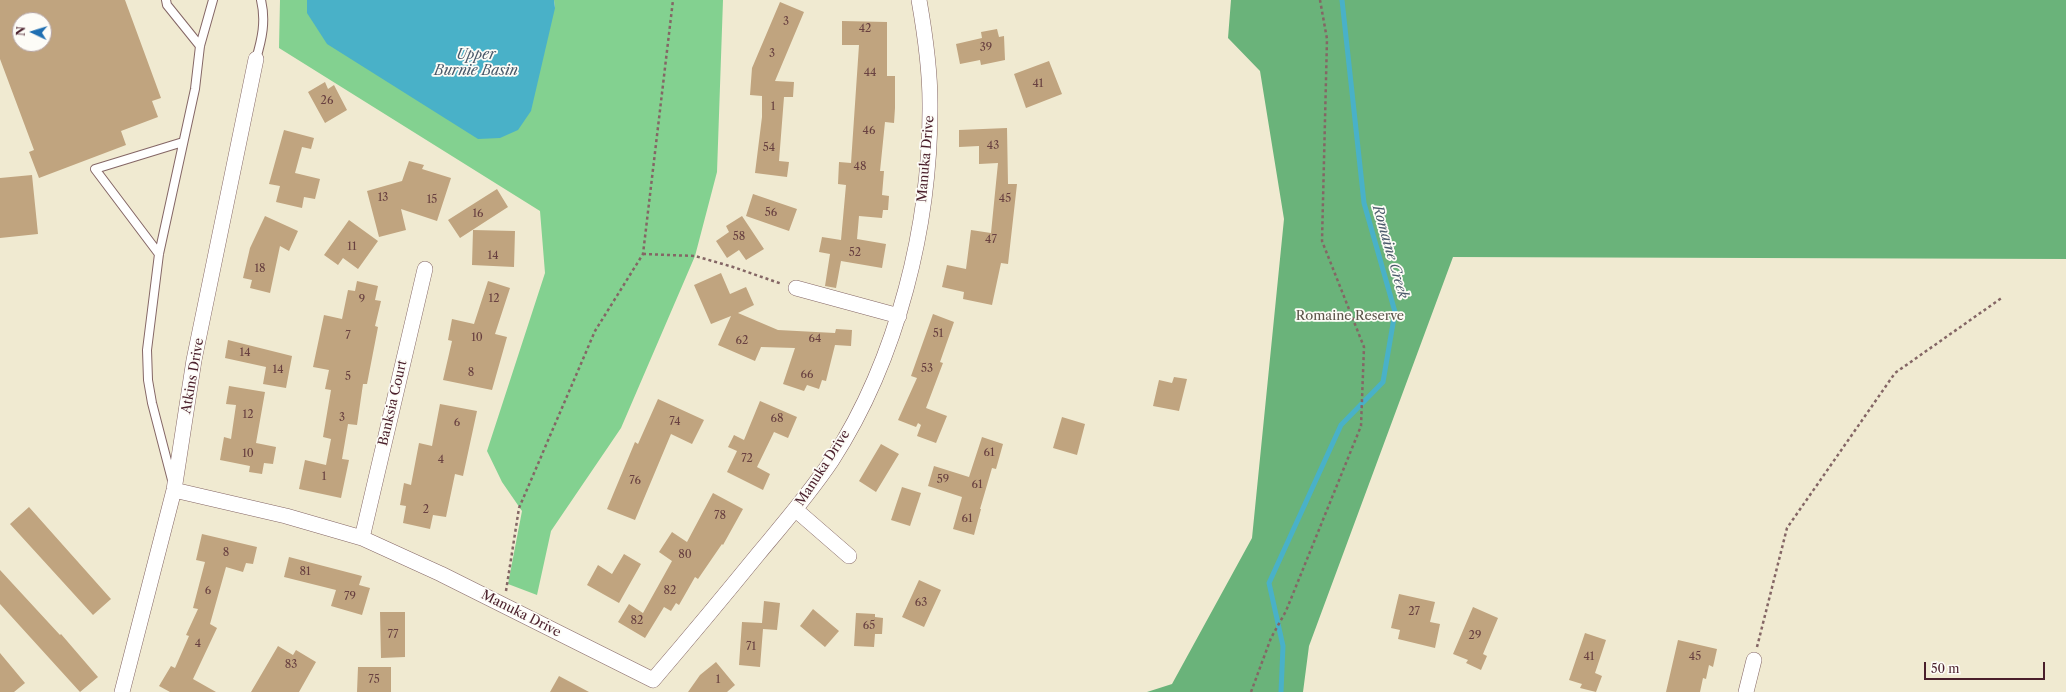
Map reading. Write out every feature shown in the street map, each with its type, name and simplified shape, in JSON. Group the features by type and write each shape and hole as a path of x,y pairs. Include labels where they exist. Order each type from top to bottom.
{"street":[{"name":"Manuka Drive","path":"174,490 286,516 362,538 504,605 651,686 796,510 832,459 865,401 883,361 899,316 920,219 928,167 930,102 927,44 919,0"},
{"name":"Atkins Drive","path":"122,692 174,490 194,360 256,59"},
{"name":"Banksia Court","path":"362,538 425,269"},
{"path":"796,288 899,316"},
{"name":"Manuka Drive","path":"796,510 849,556"},
{"path":"1746,692 1754,660"}],"lane":[{"path":"166,0 167,5 200,46"},
{"path":"174,490 152,404 148,380 148,350 159,254 195,89 200,46 213,0"},
{"path":"256,59 262,39 264,21 261,0"},
{"path":"159,254 95,169 183,142"}],"path":[{"path":"504,605 519,508 595,331 643,254 673,0"},
{"path":"1251,692 1271,638 1286,610 1360,426 1364,347 1322,241 1327,39 1320,0"},
{"path":"643,254 695,256 796,288"},
{"path":"1754,660 1787,528 1895,373 2003,297"}],"green space":[{"path":"280,0 307,0 307,13 555,8 554,0 723,0 717,172 695,256 621,428 551,531 537,595 508,584 522,511 502,482 487,451 545,273 540,211 279,48"},
{"name":"Romaine Reserve","path":"1231,0 2066,0 2066,259 1453,257 1309,646 1303,692 1147,692 1172,684 1252,538 1284,219 1260,71 1228,38"}],"water":[{"name":"Upper Burnie Basin","path":"307,0 554,0 555,8 531,111 518,130 500,138 478,139 327,44 307,13"}],"building":[{"path":"0,0 125,0 161,98 152,101 158,117 121,131 126,145 39,178 29,152 34,150 0,59"},
{"path":"780,2 804,12 775,81 794,82 793,97 784,97 779,161 789,162 787,177 755,173 762,117 762,96 750,95 752,68"},
{"path":"842,21 887,22 887,76 895,76 895,108 894,123 885,122 880,171 884,171 882,195 889,196 888,210 883,210 882,218 859,216 857,239 886,244 882,268 841,261 836,288 825,286 830,254 819,252 822,237 841,240 846,185 838,184 839,162 851,163 859,45 842,45"},
{"path":"997,29 999,37 1004,36 1005,60 981,65 980,60 960,64 956,44 982,38 981,32"},
{"path":"1049,61 1062,94 1026,108 1014,74"},
{"path":"325,82 328,89 334,85 347,110 325,123 308,92"},
{"path":"1007,128 1008,184 1017,184 1008,264 1001,263 992,305 963,299 964,292 942,287 947,265 966,269 971,230 991,233 998,163 979,164 979,146 959,147 959,130"},
{"path":"284,130 314,138 311,149 302,147 295,173 320,179 315,199 304,197 302,208 276,202 280,186 269,184"},
{"path":"409,161 424,165 422,169 451,178 437,221 401,209 406,230 379,237 367,191 402,181"},
{"path":"32,175 38,234 0,238 0,178"},
{"path":"497,189 508,207 460,238 448,220"},
{"path":"753,194 797,209 789,231 746,216"},
{"path":"265,216 298,231 289,251 280,246 270,293 250,288 252,280 243,278 250,248"},
{"path":"742,216 764,249 746,260 739,250 727,258 716,241 729,232 726,226"},
{"path":"349,220 378,241 358,269 343,258 338,265 324,255"},
{"path":"473,230 515,231 514,267 472,265"},
{"path":"721,273 730,294 746,287 754,305 738,313 778,330 835,333 836,329 852,330 851,346 835,345 826,381 822,380 819,389 807,385 804,391 783,384 795,348 761,347 755,361 718,345 731,316 711,324 694,285"},
{"path":"357,281 378,286 375,300 381,301 375,326 378,327 367,384 363,384 357,425 348,424 342,459 349,460 341,498 299,489 305,460 326,465 331,439 323,437 331,390 325,389 329,370 313,367 324,315 342,319 348,290 355,291"},
{"path":"488,281 510,288 495,334 507,337 492,390 443,380 452,341 448,340 452,319 474,324"},
{"path":"933,314 954,322 940,362 943,363 926,408 947,416 936,443 917,436 921,425 918,423 916,427 898,420 917,378 911,376"},
{"path":"228,340 292,356 286,388 263,384 266,367 225,358"},
{"path":"1174,377 1187,379 1179,411 1153,406 1159,380 1172,383"},
{"path":"229,386 265,392 256,443 276,447 273,464 264,463 262,474 249,472 250,466 220,460 224,437 231,439 236,405 226,404"},
{"path":"658,399 704,420 692,444 671,434 635,520 607,509 635,442 638,444"},
{"path":"760,401 797,417 788,438 774,432 757,467 770,474 763,490 727,472 737,451 728,447 734,435 744,440"},
{"path":"440,404 477,411 463,476 455,474 446,517 433,515 430,529 403,523 406,506 400,505 404,483 411,485 419,443 432,446"},
{"path":"1062,417 1085,424 1077,455 1053,448"},
{"path":"982,437 1003,444 996,469 992,468 974,535 953,529 962,497 928,486 934,466 969,477"},
{"path":"881,444 899,454 876,492 859,481"},
{"path":"902,487 921,493 910,526 891,520"},
{"path":"713,493 743,509 723,545 722,544 698,579 695,577 679,605 676,603 671,611 664,607 645,638 618,622 629,604 643,613 672,561 659,552 672,532 687,542"},
{"path":"29,507 111,599 93,615 10,524"},
{"path":"202,534 257,547 253,564 246,563 243,572 226,567 210,624 217,628 193,679 216,692 170,692 159,686 171,666 175,668 189,636 186,635 198,609 193,608 205,562 196,560"},
{"path":"624,554 641,564 619,603 587,585 598,565 612,574"},
{"path":"289,557 362,576 359,585 370,588 362,615 331,606 336,590 284,577"},
{"path":"0,570 60,635 61,634 98,677 80,692 0,604"},
{"path":"919,580 941,590 924,627 902,617"},
{"path":"1399,594 1435,602 1430,622 1440,624 1435,648 1398,639 1400,630 1391,628"},
{"path":"764,601 780,603 777,630 763,629 760,667 739,665 742,622 762,623"},
{"path":"1473,607 1498,618 1483,654 1487,656 1481,670 1466,663 1468,660 1453,654"},
{"path":"813,609 839,631 825,647 800,626"},
{"path":"380,612 405,612 405,657 381,658"},
{"path":"856,613 875,614 875,617 883,618 882,634 875,634 874,647 854,646"},
{"path":"1585,633 1606,640 1595,673 1602,676 1596,692 1580,688 1582,684 1569,680"},
{"path":"1678,640 1717,649 1713,667 1709,665 1706,679 1703,678 1700,692 1666,692"},
{"path":"278,646 293,655 296,650 316,662 299,692 251,692"},
{"path":"0,653 25,683 14,692 0,692"},
{"path":"716,662 735,685 727,692 688,692 700,675"},
{"path":"358,667 391,667 391,692 357,692"},
{"path":"559,676 589,692 550,692"}],"waterway":[{"name":"Romaine Creek","path":"1281,692 1283,646 1269,583 1341,425 1383,382 1395,312 1364,203 1342,0"}]}
